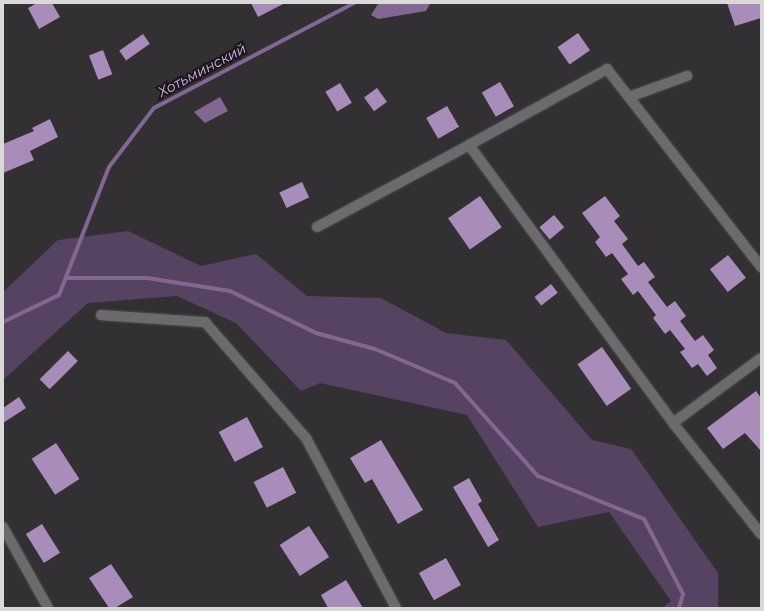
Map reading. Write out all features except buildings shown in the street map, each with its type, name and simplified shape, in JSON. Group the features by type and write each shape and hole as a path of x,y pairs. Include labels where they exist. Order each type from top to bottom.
{"lane":[{"path":"317,227 607,69 761,266"},
{"path":"629,97 687,76"},
{"path":"469,145 673,423 761,534"},
{"path":"101,315 205,322 306,438 396,608"},
{"path":"673,423 761,358"},
{"path":"3,527 48,608"}],"shaded area":[{"path":"378,4 430,4 426,11 378,19 371,15"},
{"path":"220,97 228,111 205,123 194,112"},
{"path":"128,231 201,266 256,254 307,296 381,298 446,333 506,340 592,440 631,449 718,573 718,608 662,608 671,601 609,512 538,527 467,415 320,383 301,391 236,323 177,296 88,303 3,380 3,292 58,240"}],"waterway":[{"name":"Хотьминский","path":"3,322 59,295 109,167 154,108 354,3"},
{"path":"66,278 147,278 230,291 316,333 375,349 455,383 538,476 644,519 683,594 679,608"}]}
